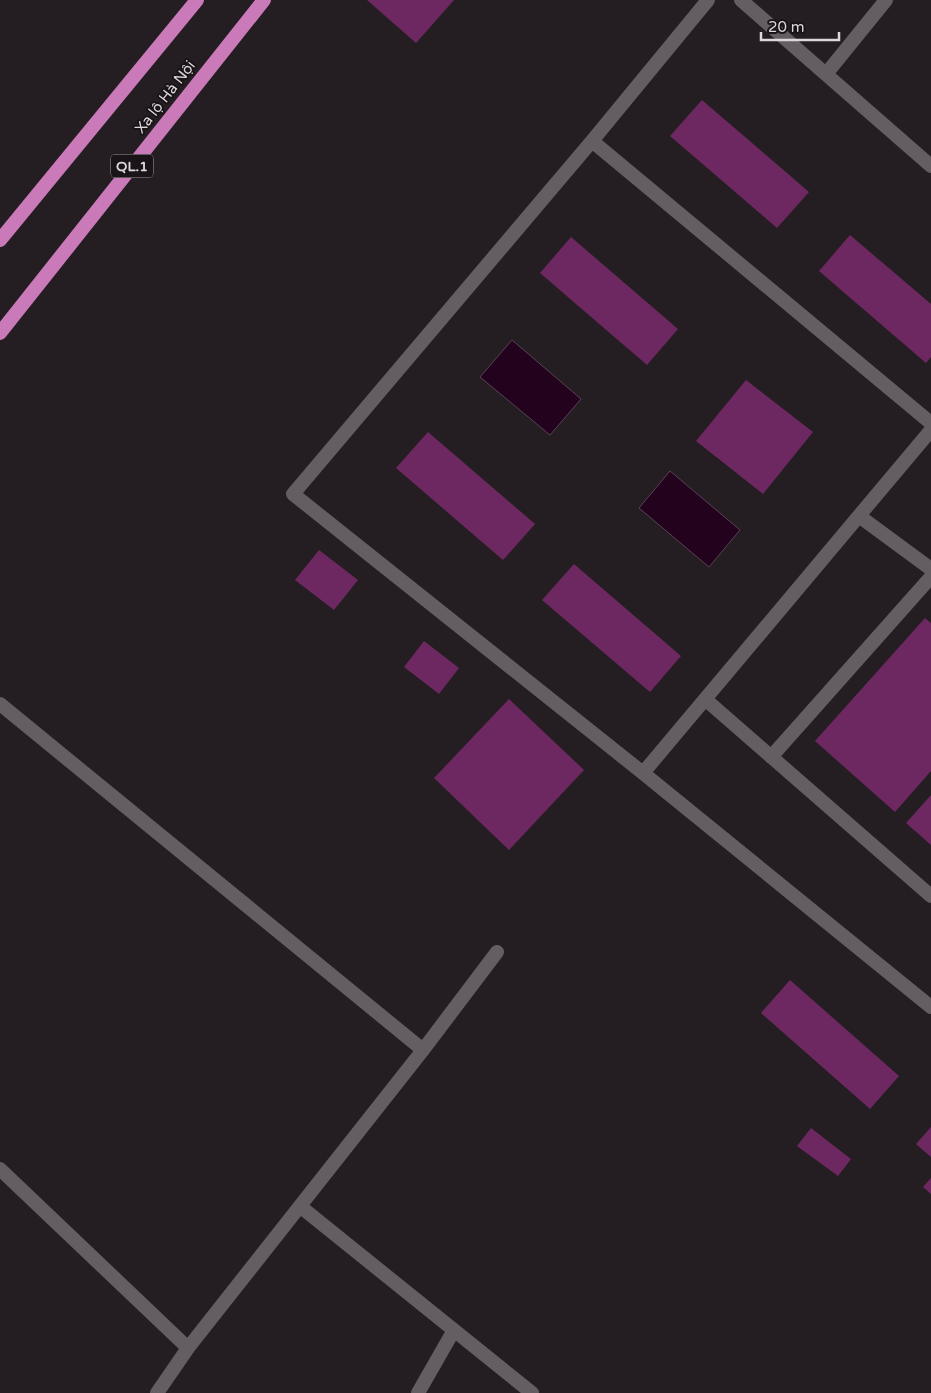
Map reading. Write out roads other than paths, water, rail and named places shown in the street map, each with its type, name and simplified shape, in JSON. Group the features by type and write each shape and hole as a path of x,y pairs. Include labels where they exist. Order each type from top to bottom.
{"highway":[{"path":"0,240 197,0"},
{"name":"Xa lộ Hà Nội","path":"0,333 264,0"}],"street":[{"path":"708,0 592,142 293,494 643,773 931,1007"},
{"path":"741,0 931,166"},
{"path":"826,74 886,0"},
{"path":"592,142 931,423"},
{"path":"643,773 931,430"},
{"path":"859,516 931,569"},
{"path":"771,757 931,577"},
{"path":"705,699 931,896"},
{"path":"0,704 423,1050"},
{"path":"157,1393 188,1348 498,952"},
{"path":"0,1169 188,1348"},
{"path":"300,1207 532,1393"},
{"path":"418,1393 425,1384 454,1330"}]}
